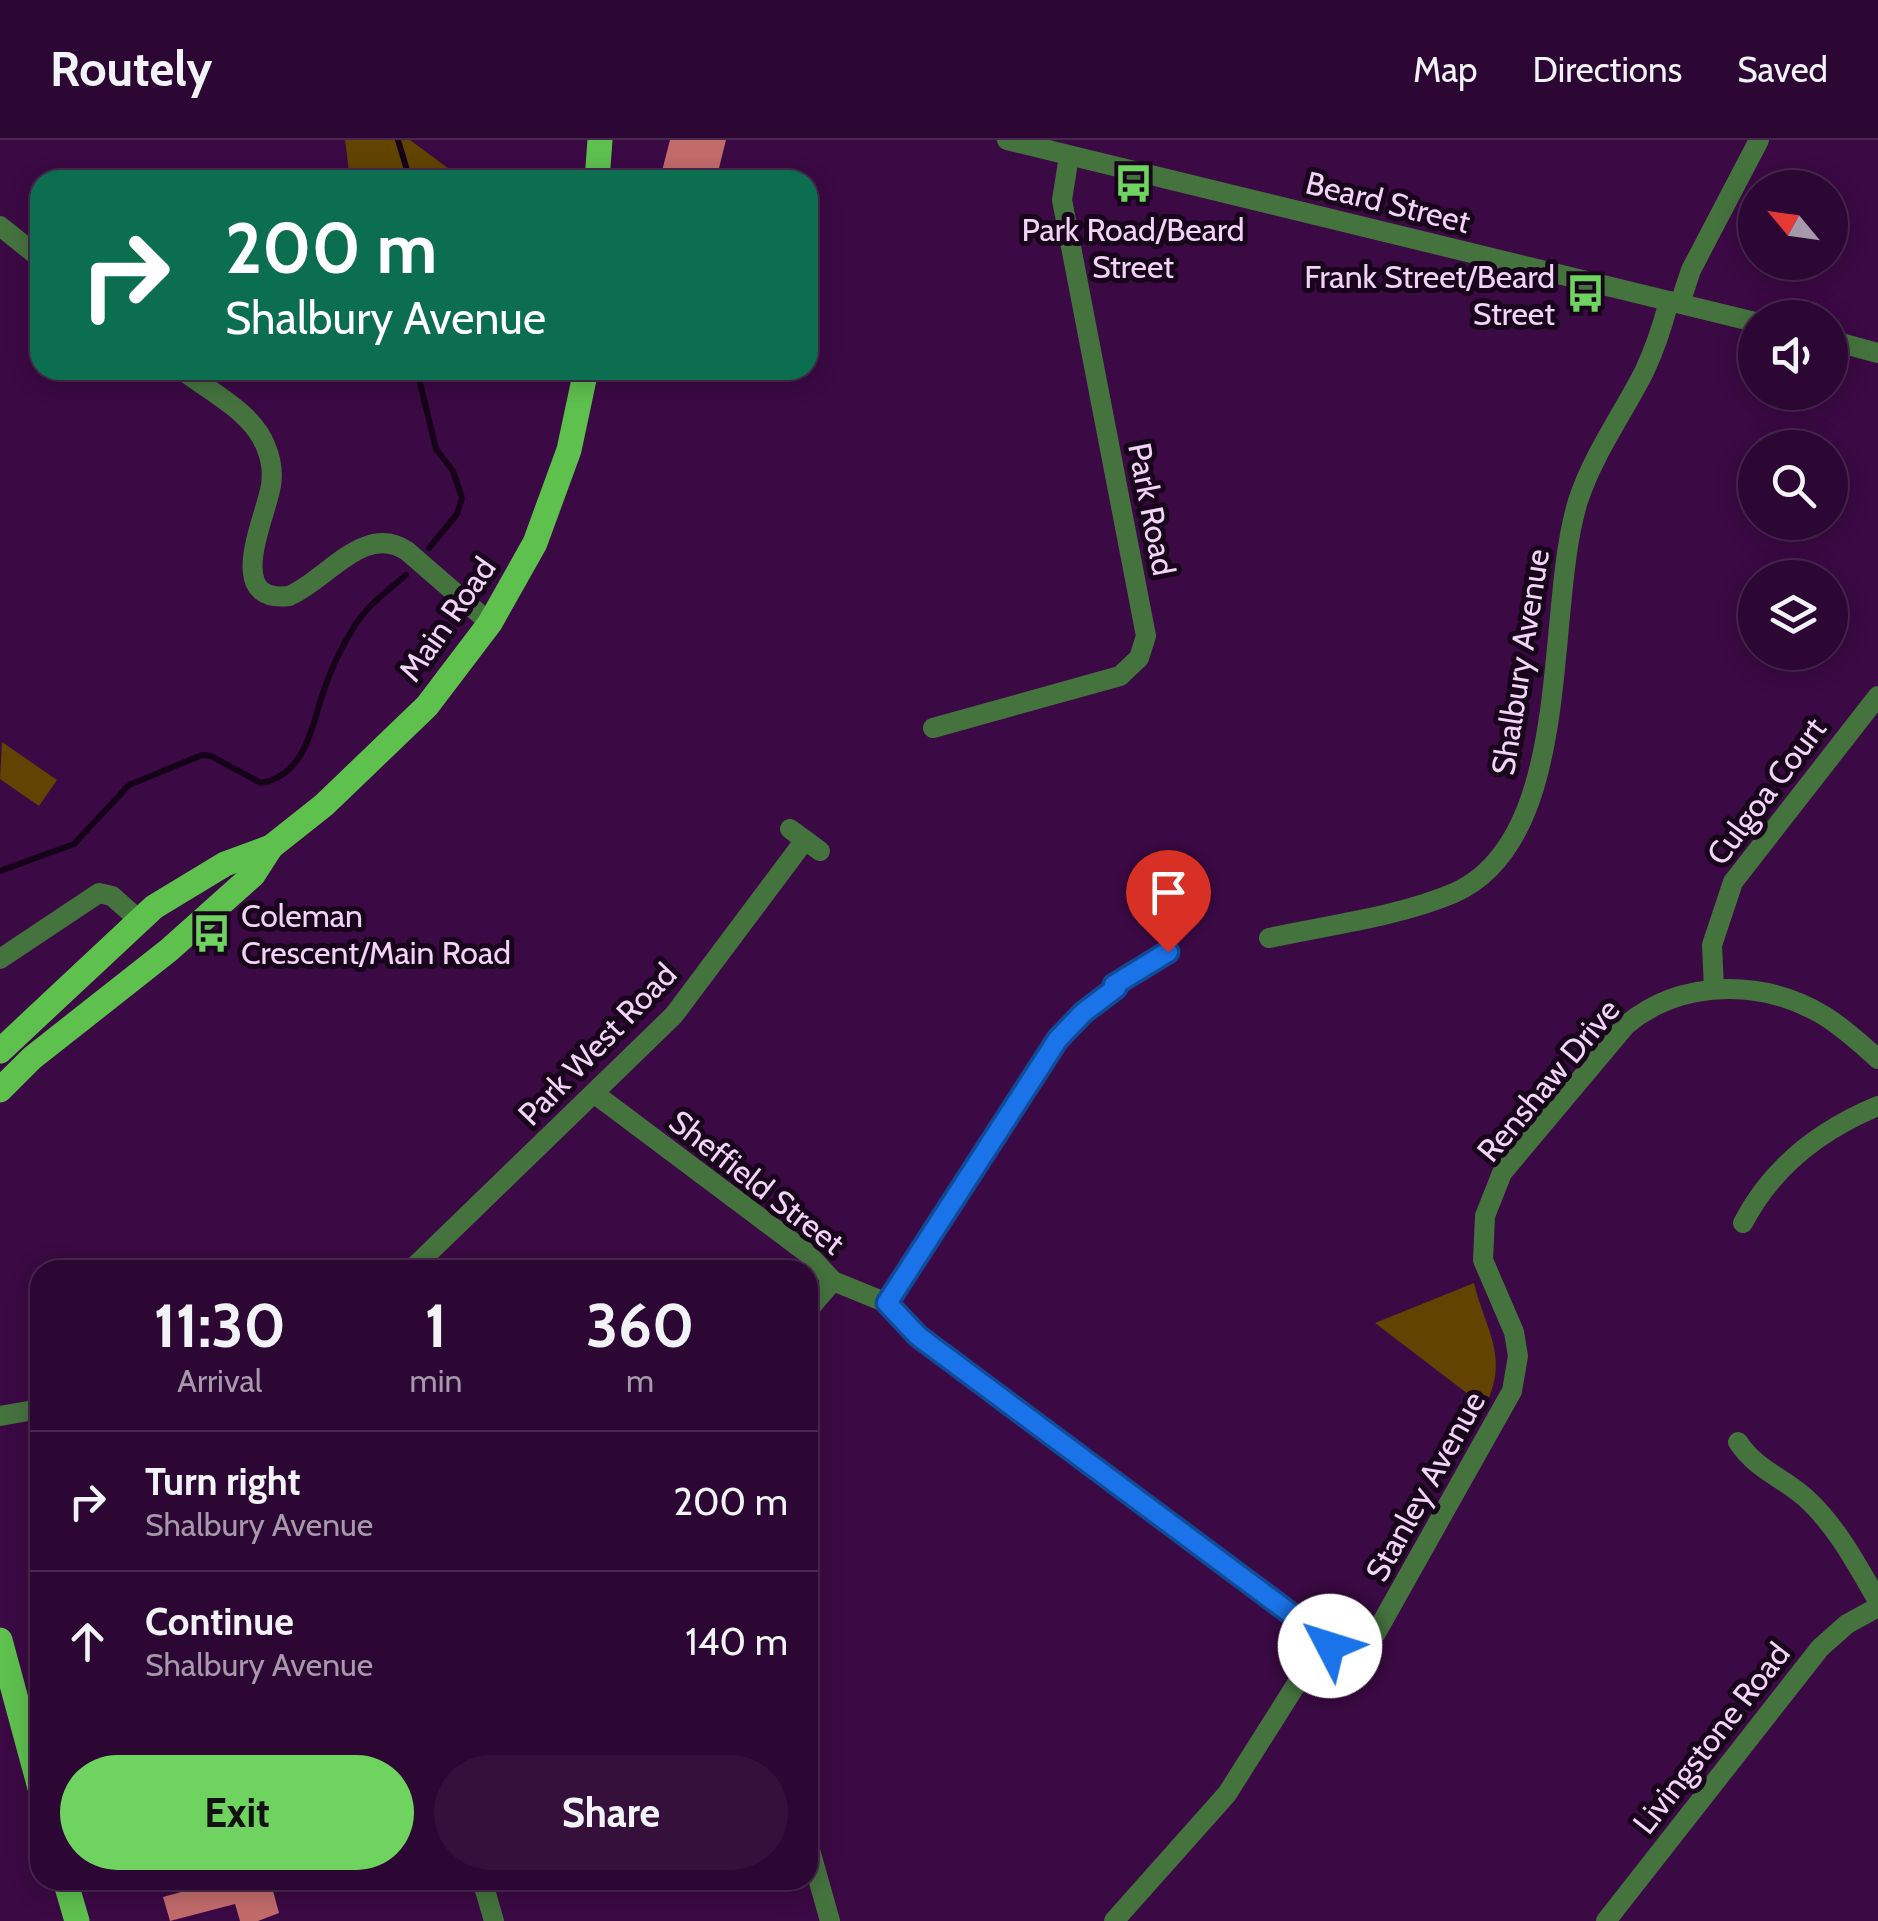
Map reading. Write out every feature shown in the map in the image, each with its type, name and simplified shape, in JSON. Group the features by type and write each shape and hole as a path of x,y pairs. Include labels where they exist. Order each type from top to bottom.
{"main road":[{"path":"598,170 600,140"},
{"name":"Main Road","path":"0,1050 168,897 224,864 270,847 324,805 402,731 451,676 490,623 548,514 574,434 584,380"},
{"name":"Main Road","path":"0,1090 32,1058 169,950 253,875 270,847"},
{"path":"139,920 169,950"},
{"path":"0,1640 30,1751"},
{"path":"68,1890 76,1921"}],"street":[{"name":"Beard Street","path":"1007,140 1039,144 1069,156 1738,318"},
{"name":"Shalbury Avenue","path":"1269,938 1425,904 1487,873 1505,852 1519,826 1536,774 1547,717 1567,550 1578,500 1644,372 1690,270 1759,140"},
{"name":"Park Road","path":"933,728 1120,676 1139,658 1146,636 1062,200 1069,156"},
{"path":"0,226 30,250"},
{"path":"1848,345 1878,353"},
{"path":"195,380 248,420 266,446 272,480 252,566 260,588 274,596 289,596 365,546 391,543 407,551 490,623"},
{"name":"Culgoa Court","path":"1714,989 1712,945 1733,882 1878,696"},
{"name":"Park West Road","path":"421,1260 595,1094 685,1001 805,840"},
{"path":"0,959 99,893 112,896 139,920"},
{"path":"887,1303 1058,1039 1084,1012 1116,988"},
{"name":"Renshaw Drive","path":"1508,1317 1483,1260 1485,1216 1502,1173 1635,1018 1693,991 1755,992 1822,1014 1878,1059"},
{"name":"Sheffield Street","path":"595,1094 814,1260"},
{"path":"1743,1222 1760,1190 1785,1162 1878,1106"},
{"name":"Sheffield Street","path":"818,1265 833,1281 887,1303 918,1336 1302,1622 1319,1648"},
{"path":"818,1298 833,1281"},
{"name":"Stanley Avenue","path":"1319,1648 1360,1646 1376,1632 1506,1406 1518,1356 1508,1317"},
{"path":"0,1416 30,1411"},
{"path":"1738,1442 1752,1462 1792,1487 1823,1516 1878,1604"},
{"name":"Livingstone Road","path":"1606,1921 1820,1648 1878,1604"},
{"path":"1114,1921 1227,1794 1319,1648"},
{"path":"818,1878 830,1921"},
{"path":"485,1890 494,1921"}],"lane":[{"path":"1116,988 1168,952"}],"shaded area":[{"path":"345,140 410,140 450,170 349,170"},
{"path":"2,742 57,780 39,806 0,779"},
{"path":"1474,1283 1496,1358 1496,1373 1485,1407 1375,1323"}],"building":[{"path":"670,140 726,140 718,170 662,170"},
{"path":"188,1890 273,1890 279,1913 258,1921 240,1921 235,1904 170,1921 163,1897"}],"waterway":[{"path":"398,140 407,170"},
{"path":"419,380 436,449 453,471 462,498 457,514 429,548"},
{"path":"0,871 74,844 129,785 202,755 261,783 288,771 310,735 329,677 357,621 406,575"}],"place":[{"name":"Park Road/Beard Street","path":"1133,184"},
{"name":"Frank Street/Beard Street","path":"1585,294"},
{"name":"Coleman Crescent/Main Road","path":"211,933"}],"route":[{"path":"1168,952 1114,985 1116,988 1084,1012 1058,1039 887,1303 918,1336 1302,1622 1314,1638 1324,1638 1330,1646"}]}
